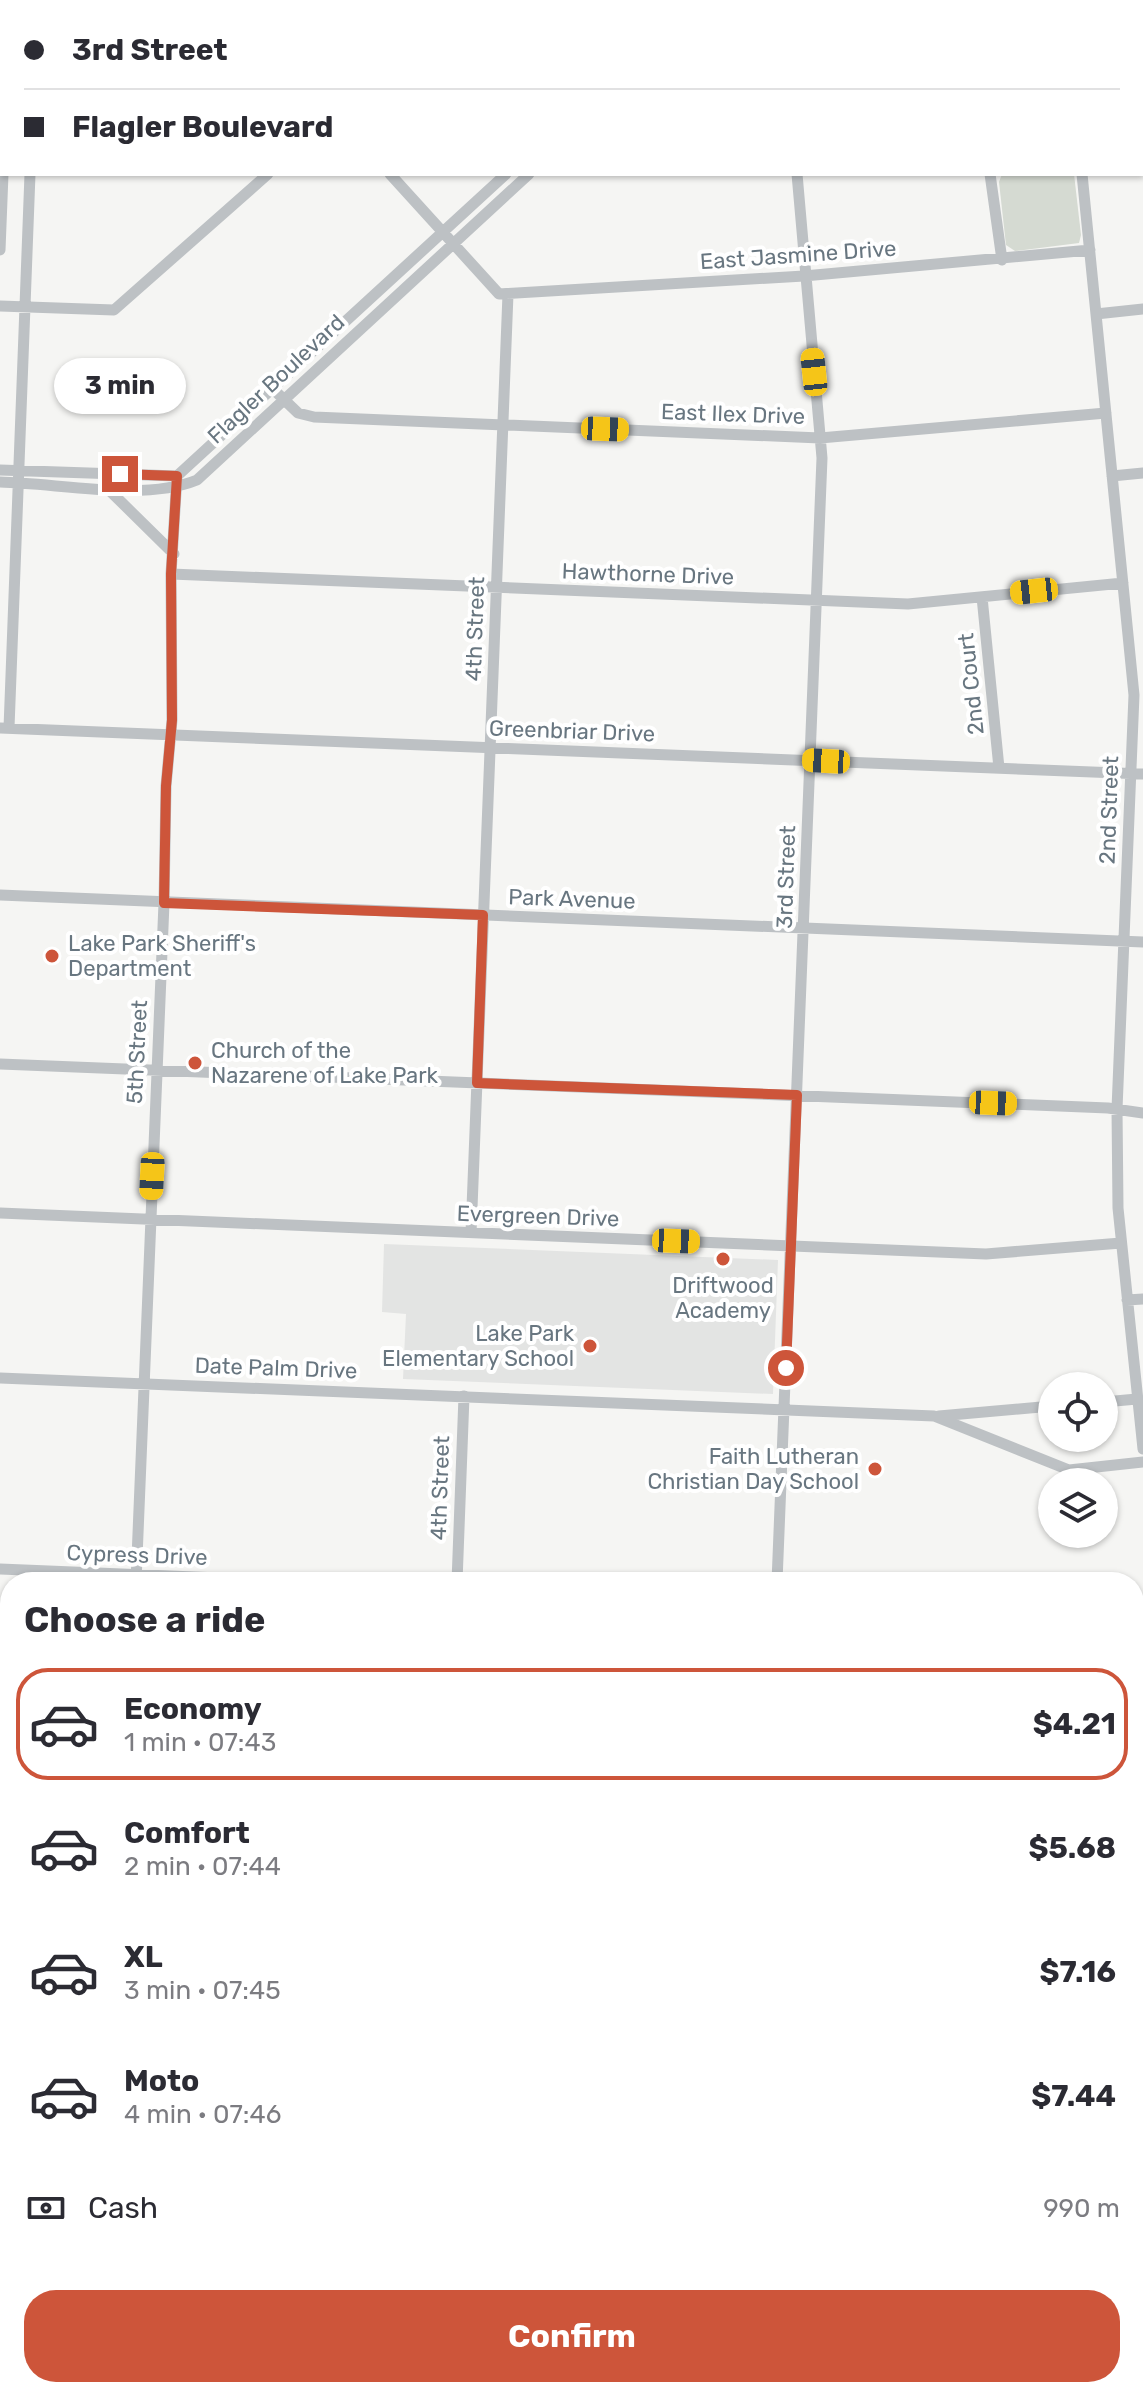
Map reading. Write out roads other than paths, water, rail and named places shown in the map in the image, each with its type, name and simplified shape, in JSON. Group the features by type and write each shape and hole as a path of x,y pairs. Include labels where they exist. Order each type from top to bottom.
{"street":[{"path":"0,250 3,176"},
{"path":"4,728 19,476 30,176"},
{"path":"0,306 114,310 266,176"},
{"path":"392,176 499,294 508,294"},
{"name":"Flagler Boulevard","path":"177,482 504,176"},
{"name":"Flagler Boulevard","path":"177,482 197,480 527,176"},
{"name":"3rd Street","path":"777,1572 822,458 797,176"},
{"path":"990,176 1002,260"},
{"name":"2nd Street","path":"1082,176 1134,695 1137,774 1124,941 1117,1109 1118,1208 1143,1449"},
{"name":"East Jasmine Drive","path":"508,294 804,276 1090,250"},
{"name":"4th Street","path":"471,1233 508,294"},
{"path":"1096,314 1143,309"},
{"name":"East Ilex Drive","path":"273,389 298,413 314,417 820,438 1106,413"},
{"path":"0,470 19,476 108,489 177,482"},
{"path":"1112,476 1143,473"},
{"path":"0,482 19,476 177,482"},
{"name":"5th Street","path":"136,1572 164,903 170,735 171,574 177,482"},
{"path":"108,489 174,554"},
{"name":"Hawthorne Drive","path":"171,574 908,604 1123,583"},
{"name":"2nd Court","path":"982,597 999,768"},
{"path":"1128,638 1142,636"},
{"name":"Greenbriar Drive","path":"4,728 1137,774"},
{"name":"Park Avenue","path":"0,895 1143,942"},
{"path":"0,1064 797,1095 1117,1109 1143,1113"},
{"name":"Evergreen Drive","path":"0,1213 986,1254 1121,1243"},
{"path":"1127,1300 1143,1299"},
{"name":"Date Palm Drive","path":"0,1378 934,1416 1038,1407"},
{"name":"4th Street","path":"457,1572 464,1396"},
{"path":"1118,1401 1137,1399"},
{"name":"Date Palm Drive","path":"934,1416 1069,1470 1143,1462"},
{"name":"Cypress Drive","path":"0,1569 45,1572"}],"place":[{"name":"Lake Park Sheriff's Department","path":"52,956"},
{"name":"Church of the Nazarene of Lake Park","path":"195,1063"},
{"name":"Driftwood Academy","path":"723,1259"},
{"name":"Lake Park Elementary School","path":"590,1346"},
{"name":"Faith Lutheran Christian Day School","path":"875,1469"}]}
